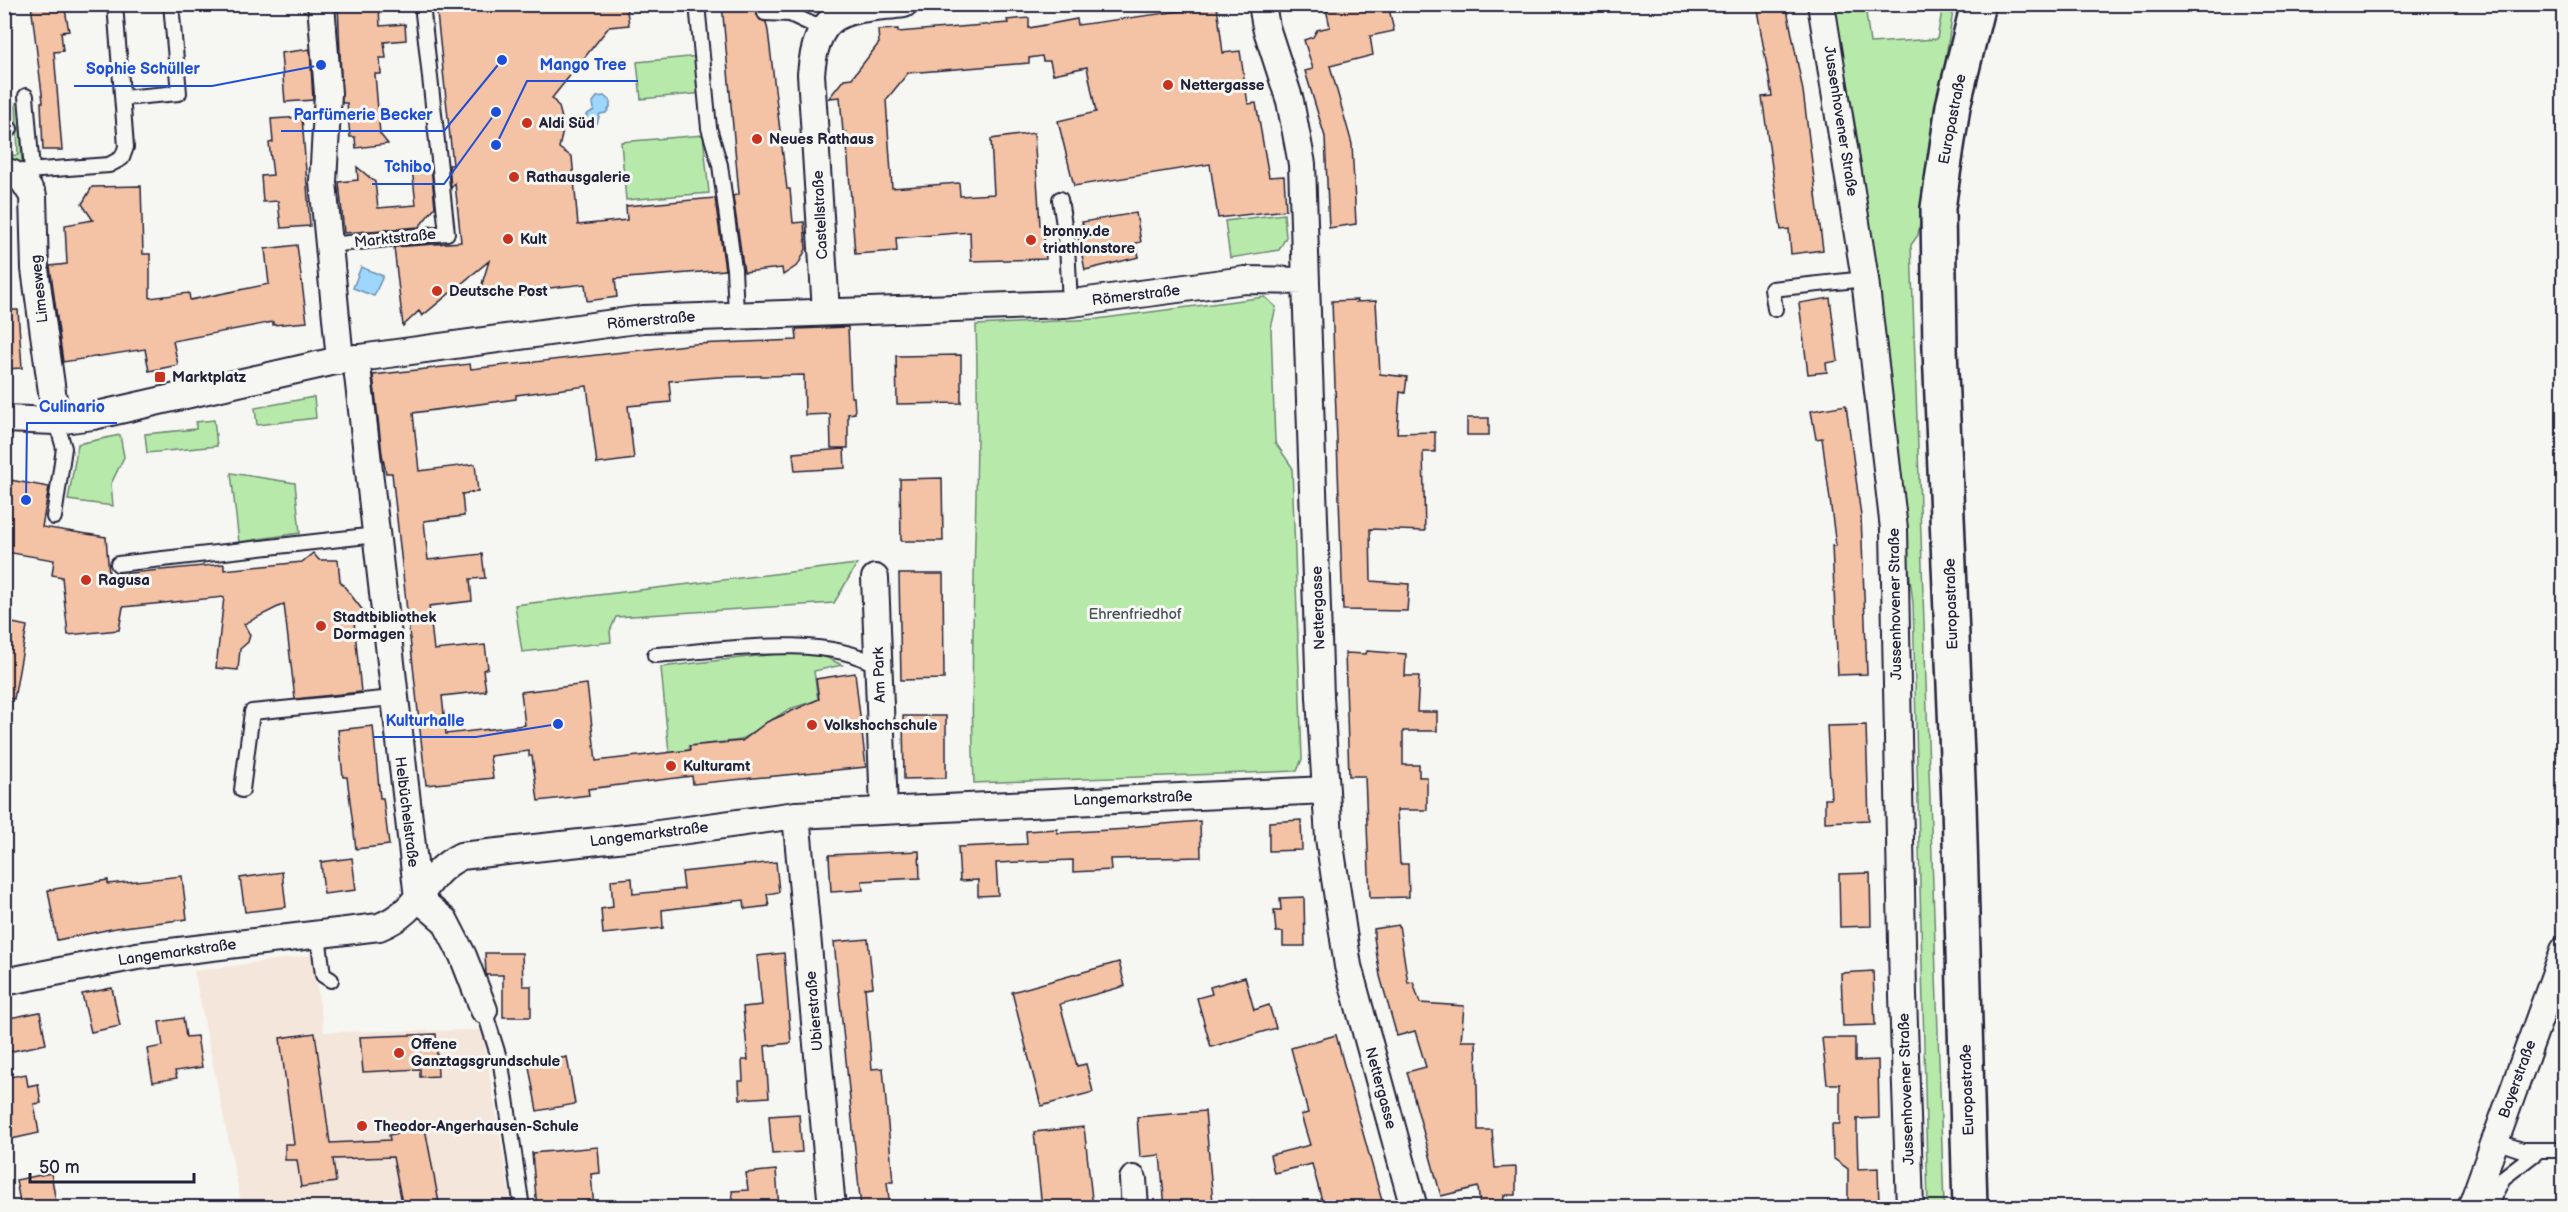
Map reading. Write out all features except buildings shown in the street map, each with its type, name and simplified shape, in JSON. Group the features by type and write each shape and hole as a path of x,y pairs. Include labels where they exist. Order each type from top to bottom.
{"main road":[{"name":"Europastraße","path":"1970,1208 1959,804 1940,349 1938,208 1953,106 1978,4"}],"street":[{"path":"321,4 328,93 323,182 329,245 348,359"},
{"path":"822,29 850,8 904,4"},
{"name":"Nettergasse","path":"1262,4 1266,27 1298,134 1305,201 1305,281 1326,790 1336,892 1348,966 1414,1208"},
{"name":"Jussenhovener Straße","path":"1821,4 1865,279 1894,529 1902,983 1910,1208"},
{"name":"Castellstraße","path":"822,29 815,41 812,74 826,311"},
{"name":"Limesweg","path":"16,172 33,196 35,269 56,421"},
{"name":"Römerstraße","path":"4,419 56,421 93,416 348,359 605,324 736,314 1070,303 1245,280 1305,281"},
{"name":"Helbüchelstraße","path":"348,359 376,535 393,698 418,898"},
{"name":"Am Park","path":"875,578 884,809"},
{"name":"Langemarkstraße","path":"4,982 137,956 379,927 408,912 445,864 461,856 644,836 796,814 1326,790"},
{"name":"Ubierstraße","path":"796,814 832,1208"},
{"path":"418,898 445,921 463,956 484,1010"},
{"name":"Bayerstraße","path":"2471,1208 2564,950"},
{"path":"1133,1179 1135,1208"}],"lane":[{"path":"26,96 16,172 109,165 122,158 126,147 115,4"},
{"path":"123,98 179,93 171,4"},
{"name":"Marktstraße","path":"329,245 447,233 422,4"},
{"path":"697,4 709,128 720,165 734,269 736,314"},
{"path":"765,13 790,14 822,29"},
{"path":"1060,200 1067,245 1070,303"},
{"path":"1775,309 1772,289 1865,279"},
{"path":"54,517 64,448 56,421"},
{"path":"118,564 376,535"},
{"path":"655,655 810,645 866,659 878,666"},
{"path":"242,790 252,712 393,698"},
{"path":"318,934 323,975 331,980"},
{"path":"484,1010 501,1064 522,1208"},
{"path":"2495,1141 2538,1151 2564,1150"},
{"path":"2488,1208 2503,1178 2538,1151"}],"shaded area":[{"name":"Theodor-Angerhausen-Schule","path":"312,955 324,1032 482,1030 512,1207 242,1207 194,971"}],"green space":[{"path":"1834,5 1865,5 1870,43 1937,39 1943,5 1954,5 1918,235 1911,245 1944,1207 1928,1207 1913,603 1858,141"},
{"path":"700,56 703,93 641,99 637,62"},
{"path":"16,103 19,104 22,162 5,163 5,156 18,155"},
{"path":"703,135 709,193 626,200 621,142"},
{"path":"1284,214 1286,237 1279,250 1230,258 1225,221"},
{"name":"Ehrenfriedhof","path":"1265,297 1276,307 1271,328 1275,442 1292,467 1302,759 1297,771 974,783 972,669 977,440 976,325 1097,319"},
{"path":"314,397 316,418 257,425 255,408"},
{"path":"214,420 217,446 147,453 145,434 196,429 196,422"},
{"path":"120,435 124,457 111,484 113,506 68,500 78,444"},
{"path":"231,473 295,483 300,533 239,542"},
{"path":"857,564 834,603 616,617 610,631 611,642 522,652 515,605"},
{"path":"803,651 815,652 842,665 814,671 818,700 789,709 741,740 690,746 690,750 669,753 661,667"}],"water":[{"path":"604,96 610,101 610,107 606,113 600,114 597,123 591,124 586,121 586,115 594,110 593,102 597,97"},
{"path":"361,267 383,276 374,296 353,288"}],"place":[{"name":"Parfümerie Becker","path":"502,60"},
{"name":"Sophie Schüller","path":"321,65"},
{"name":"Nettergasse","path":"1168,85"},
{"name":"Tchibo","path":"496,112"},
{"name":"Aldi Süd","path":"527,123"},
{"name":"Neues Rathaus","path":"757,139"},
{"name":"Mango Tree","path":"496,145"},
{"name":"Rathausgalerie","path":"514,177"},
{"name":"Kult","path":"508,239"},
{"name":"bronny.de triathlonstore","path":"1031,240"},
{"name":"Deutsche Post","path":"437,291"},
{"name":"Marktplatz","path":"160,377"},
{"name":"Culinario","path":"26,500"},
{"name":"Ragusa","path":"86,580"},
{"name":"Stadtbibliothek Dormagen","path":"321,626"},
{"name":"Kulturhalle","path":"558,724"},
{"name":"Volkshochschule","path":"812,725"},
{"name":"Kulturamt","path":"671,766"},
{"name":"Offene Ganztagsgrundschule","path":"399,1053"},
{"name":"Theodor-Angerhausen-Schule","path":"362,1126"}]}
